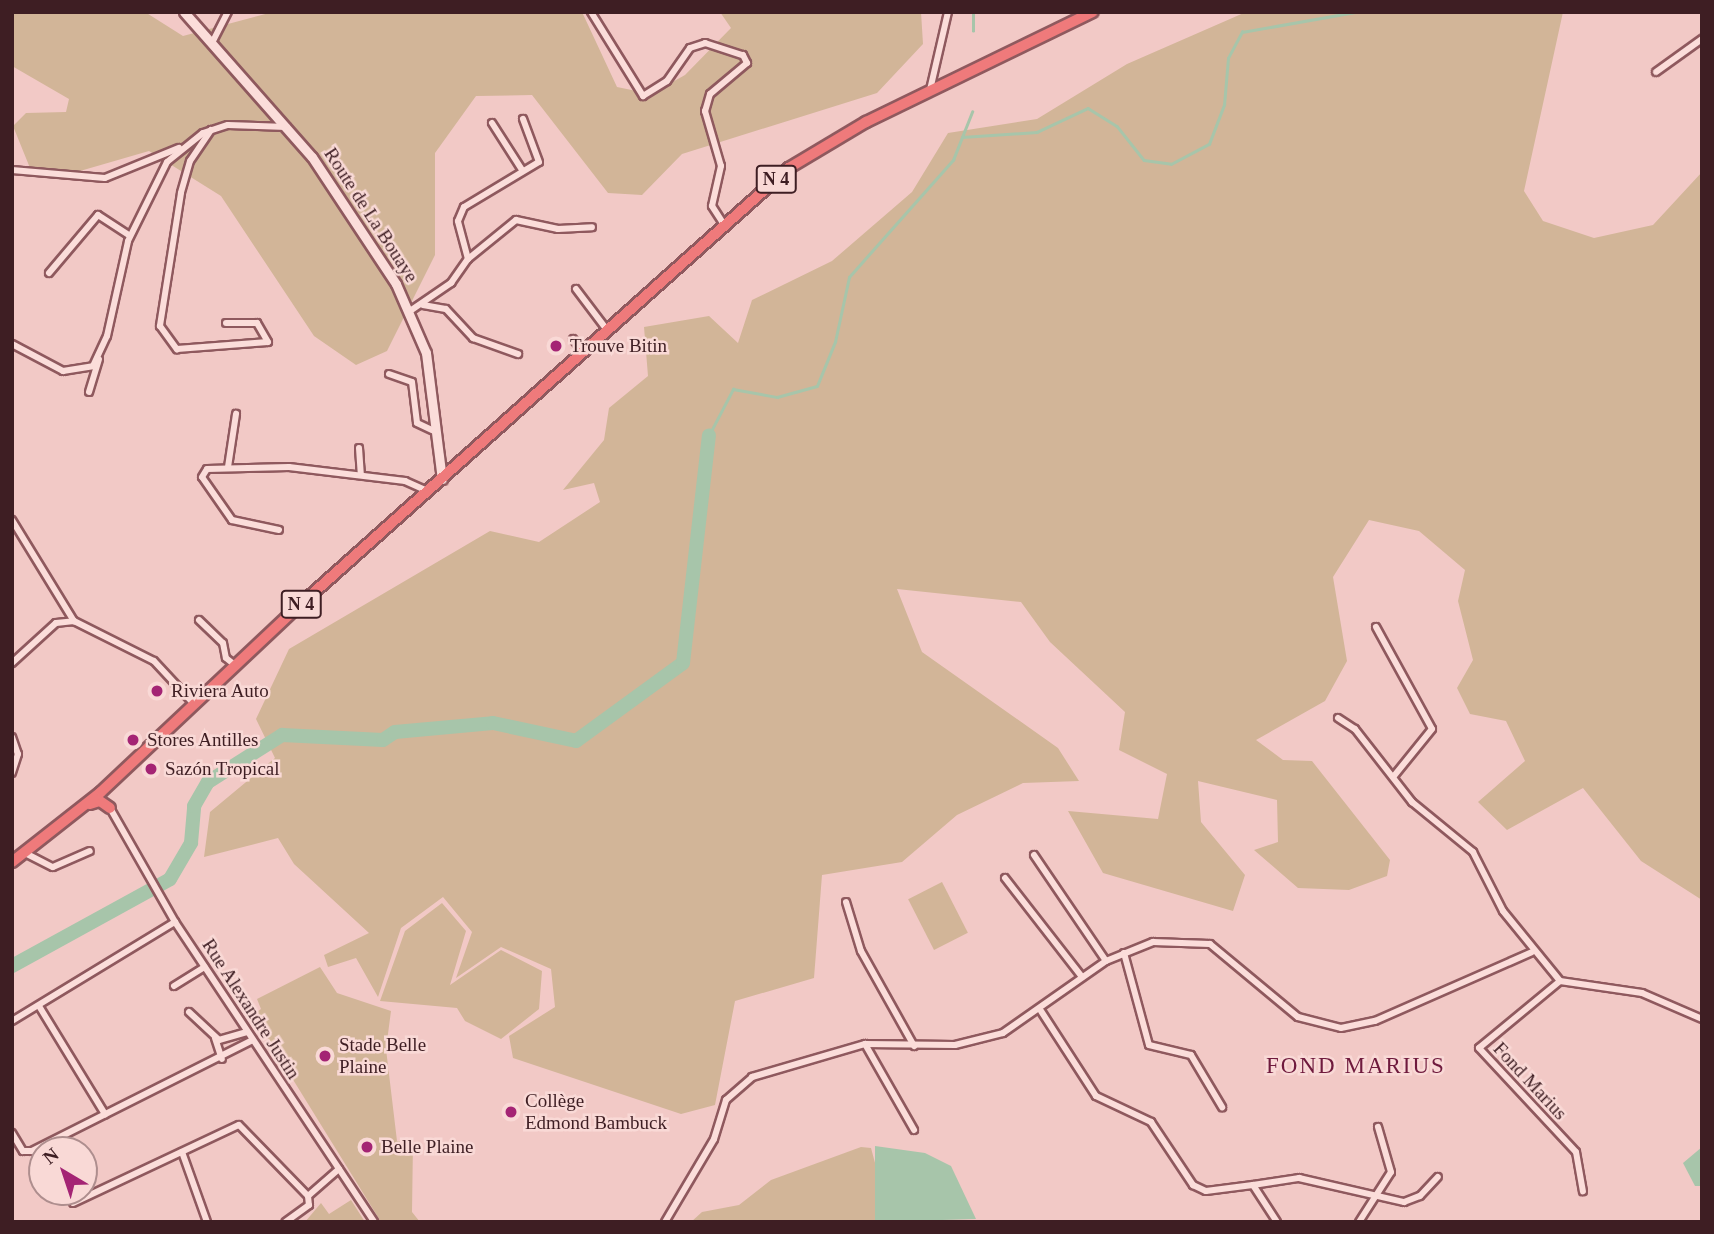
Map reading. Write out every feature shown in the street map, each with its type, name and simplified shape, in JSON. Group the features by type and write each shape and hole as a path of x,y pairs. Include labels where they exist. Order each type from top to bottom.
{"highway":[{"name":"N 4","path":"12,859 25,853 119,775 193,703 584,352 723,223 799,162 930,90 1093,12"},
{"name":"N 4","path":"12,859 178,720"},
{"path":"110,808 106,794 119,775"},
{"path":"68,819 97,801 110,808"}],"main road":[{"name":"Route de La Bouaye","path":"184,12 289,127 410,311 429,366 432,430 442,479"}],"street":[{"path":"213,41 228,12"},
{"path":"591,12 643,96 667,81 690,48 705,43 743,55 747,63 710,94 705,111 721,166 712,206 723,223"},
{"path":"930,90 948,12"},
{"path":"1656,72 1702,39"},
{"path":"468,259 457,221 464,207 522,170 540,155 523,119"},
{"path":"492,123 522,170"},
{"path":"12,170 105,178 181,147 211,130 289,127"},
{"path":"211,130 190,162 181,193 160,326 177,349 268,341 257,323 226,323"},
{"path":"89,392 130,236 149,192 181,147"},
{"path":"49,273 98,215 130,236"},
{"path":"410,311 423,305 468,259 516,220 558,229 592,227"},
{"path":"576,289 607,330"},
{"path":"423,305 446,309 473,338 518,354"},
{"path":"573,340 584,352"},
{"path":"12,344 73,374 100,356"},
{"path":"389,374 412,382 417,423 432,430"},
{"path":"228,467 236,414"},
{"path":"359,448 361,475"},
{"path":"279,530 232,520 202,477 207,469 228,467 361,475 427,491"},
{"path":"12,520 74,621 154,661 193,703"},
{"path":"199,620 223,643 226,659 235,665"},
{"path":"12,663 56,623 74,621"},
{"path":"1376,627 1432,729 1394,776"},
{"path":"1338,719 1394,776 1412,802 1473,852 1532,952 1560,981 1642,993 1702,1018"},
{"path":"12,737 18,754 12,773"},
{"name":"Rue Alexandre Justin","path":"110,808 175,922 374,1222"},
{"path":"25,853 54,867 90,851"},
{"path":"1034,855 1107,961"},
{"path":"1005,878 1082,977"},
{"path":"846,902 861,951 914,1046"},
{"path":"12,1021 175,922"},
{"path":"665,1222 715,1139 726,1100 742,1084 776,1067 865,1044 914,1046 982,1039 1041,1011 1082,977 1124,953 1168,940 1210,944 1298,1017 1341,1028 1385,1017 1532,952"},
{"path":"1124,953 1149,1045 1191,1055 1222,1107"},
{"path":"174,986 205,967"},
{"name":"Fond Marius","path":"1560,981 1479,1048 1576,1152 1583,1191"},
{"path":"39,1006 105,1114"},
{"path":"1041,1011 1096,1096 1151,1122 1196,1188 1254,1185 1299,1178 1410,1201 1438,1177"},
{"path":"189,1012 215,1038 222,1059"},
{"path":"215,1038 247,1031"},
{"path":"12,1133 23,1151 32,1151 222,1059 253,1040"},
{"path":"865,1044 914,1130"},
{"path":"98,1191 239,1125 308,1196 309,1205 286,1222"},
{"path":"1359,1222 1392,1160 1378,1127"},
{"path":"182,1152 207,1222"},
{"path":"308,1196 339,1169"},
{"path":"1254,1185 1277,1222"}],"shaded area":[{"path":"12,12 145,12 183,36 273,12 582,12 617,87 651,94 685,75 731,28 720,12 921,12 923,44 877,93 682,154 642,195 608,193 532,95 476,96 435,153 435,255 387,351 356,365 314,336 221,196 149,151 80,171 30,168 13,126 26,113 66,112 69,99 12,66"},
{"path":"1246,12 1563,12 1524,191 1543,221 1594,238 1653,225 1702,172 1702,900 1641,861 1583,788 1507,830 1478,802 1525,761 1506,721 1470,714 1457,688 1473,660 1458,601 1465,570 1419,531 1369,520 1333,577 1347,661 1325,701 1256,740 1283,760 1312,761 1390,860 1387,876 1349,890 1298,888 1254,850 1278,842 1277,800 1198,781 1201,822 1245,875 1233,911 1103,873 1068,811 1158,819 1167,774 1119,750 1125,712 1050,642 1021,602 897,589 922,652 1058,748 1079,781 1023,783 957,815 902,862 822,875 814,978 735,1001 715,1105 681,1114 513,1058 509,1036 555,1007 551,969 501,947 456,978 472,932 443,897 401,928 378,997 356,958 328,967 324,955 369,933 294,864 278,838 204,857 210,812 275,758 256,719 289,649 490,531 539,542 600,502 594,483 563,490 604,440 609,408 648,376 644,327 709,316 738,343 752,300 832,261 912,192 948,133 1037,119 1127,64"},
{"path":"942,882 968,933 934,950 908,899"},
{"path":"442,903 466,931 450,985 501,950 542,971 539,1009 501,1039 465,1021 457,1008 380,1001 405,931"},
{"path":"320,967 337,993 391,1011 386,1049 397,1141 413,1142 412,1212 420,1222 381,1222 253,1015 261,1009 257,999"},
{"path":"875,1146 925,1153 951,1166 976,1219 875,1222"},
{"path":"861,1147 871,1148 878,1174 875,1222 691,1222 702,1212 739,1205 771,1180"},
{"path":"1702,1147 1702,1186 1695,1186 1683,1163"},
{"path":"351,1200 365,1222 305,1222 321,1203 329,1214"}],"waterway":[{"path":"973,12 973,31"},
{"path":"962,137 1037,132 1088,108 1117,126 1144,160 1171,164 1209,144 1224,105 1228,58 1242,32 1356,12"},
{"path":"709,435 733,389 777,397 817,386 835,342 849,277 953,160 972,112"},
{"path":"12,966 170,879 191,843 194,806 208,782 282,735 383,740 395,732 493,723 576,741 683,663 709,435"}],"place":[{"name":"Trouve Bitin","path":"556,346"},
{"name":"Riviera Auto","path":"157,691"},
{"name":"Stores Antilles","path":"133,740"},
{"name":"Sazón Tropical","path":"151,769"},
{"name":"Stade Belle Plaine","path":"325,1056"},
{"name":"Collège Edmond Bambuck","path":"511,1112"},
{"name":"Belle Plaine","path":"367,1147"}],"district":[{"name":"FOND MARIUS","path":"1356,1066"}]}
